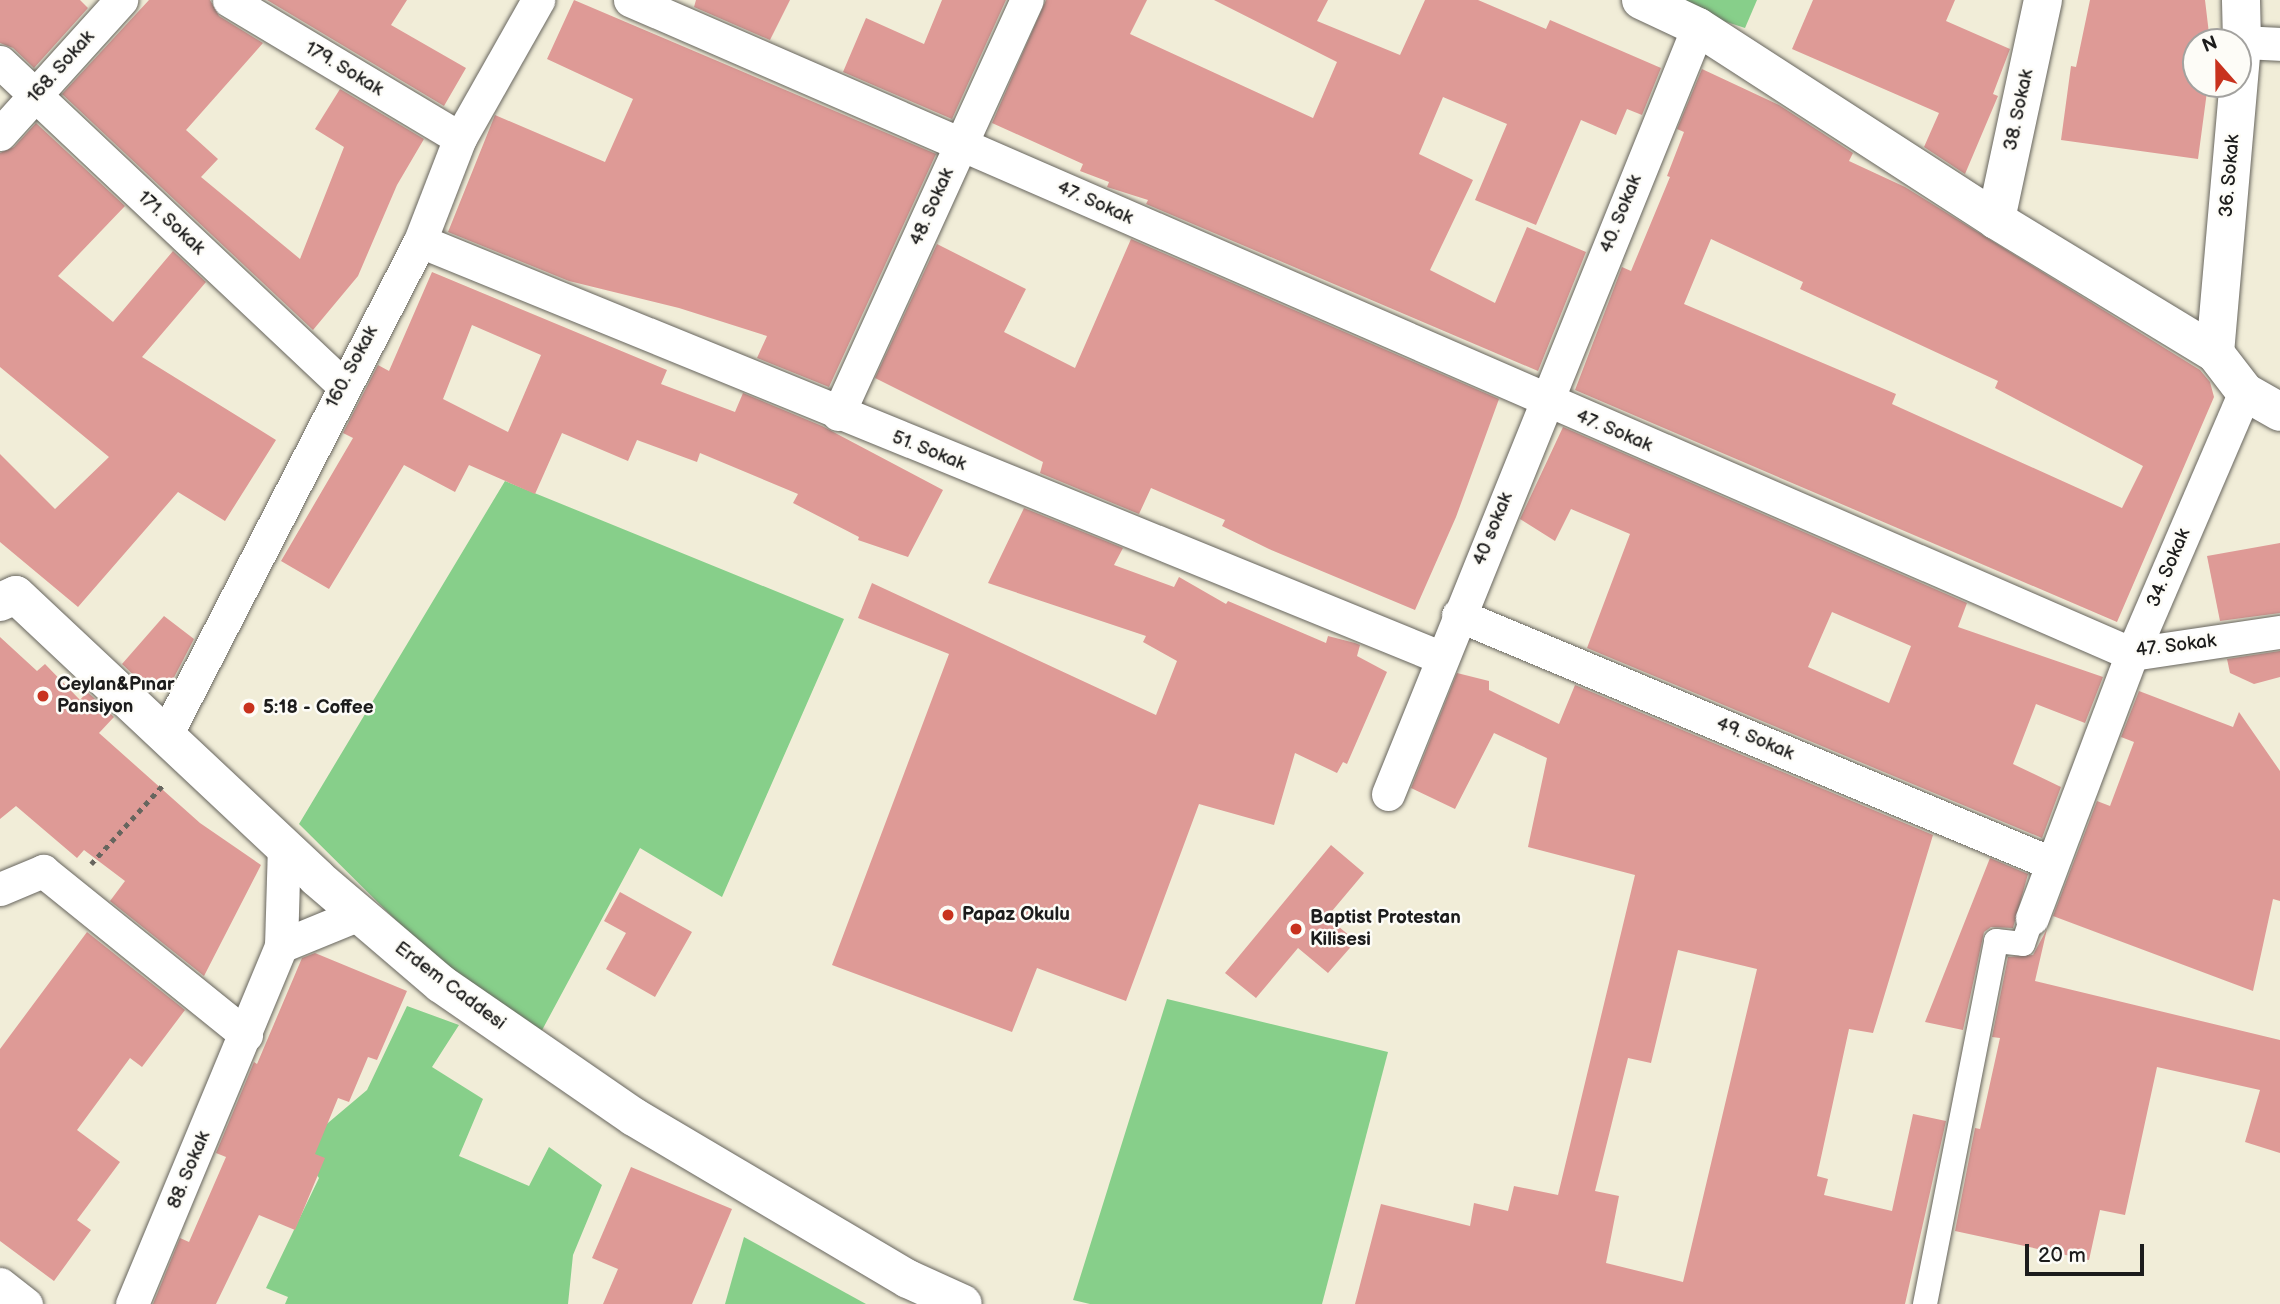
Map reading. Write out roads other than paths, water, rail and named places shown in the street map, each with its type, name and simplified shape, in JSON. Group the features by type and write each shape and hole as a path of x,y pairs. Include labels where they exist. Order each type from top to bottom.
{"main road":[{"path":"1641,0 1698,27 1996,220 2215,353 2245,392 2280,412"},
{"name":"38. Sokak","path":"1996,220 2043,0"},
{"name":"36. Sokak","path":"2241,0 2242,28"},
{"name":"36. Sokak","path":"2215,353 2237,98"},
{"name":"Erdem Caddesi","path":"5,593 177,746 359,914 441,984 634,1117 908,1279 963,1304"}],"street":[{"name":"168. Sokak","path":"0,134 121,0"},
{"name":"179. Sokak","path":"229,0 460,138"},
{"name":"160. Sokak","path":"177,746 342,384 419,241 460,138 538,0"},
{"name":"47. Sokak","path":"631,0 1544,401 2132,654 2280,632"},
{"name":"48. Sokak","path":"838,414 1027,0"},
{"name":"40. Sokak","path":"1544,401 1698,27"},
{"path":"2252,43 2280,44"},
{"name":"171. Sokak","path":"0,62 342,384"},
{"name":"51. Sokak","path":"419,241 838,414 1440,657"},
{"name":"34. Sokak","path":"2032,918 2132,654 2245,392"},
{"name":"40 sokak","path":"1388,794 1440,657 1544,401"},
{"name":"49. Sokak","path":"1458,615 2051,863"},
{"name":"88. Sokak","path":"132,1304 281,946 284,846"},
{"path":"0,889 54,880 246,1035"},
{"path":"281,946 359,914"},
{"path":"1925,1304 1996,941 2023,944 2032,918"},
{"path":"0,1284 26,1304"}],"place":[{"name":"Ceylan&Pınar Pansiyon","path":"43,696"},
{"name":"5:18 - Coffee","path":"249,708"},
{"name":"Papaz Okulu","path":"948,915"},
{"name":"Baptist Protestan Kilisesi","path":"1296,929"}]}
